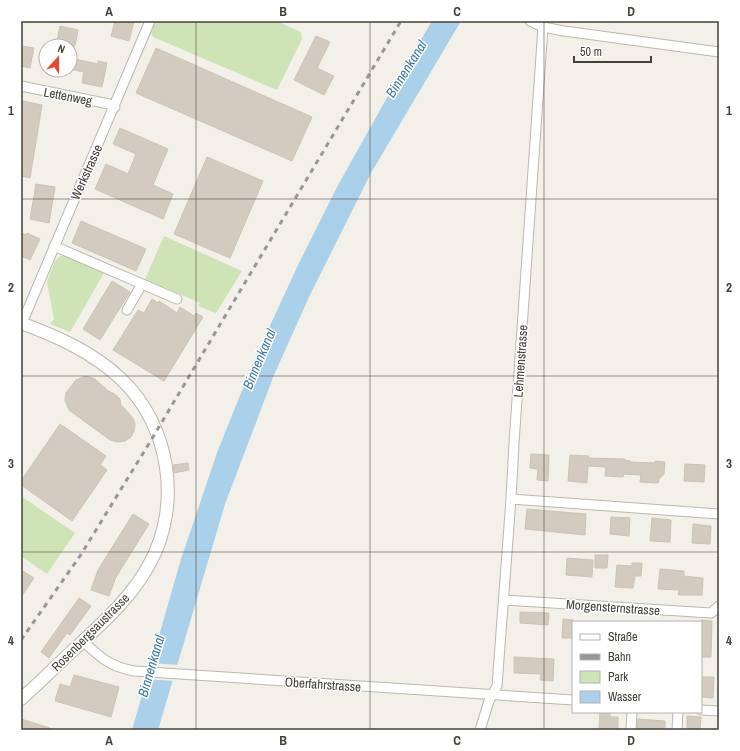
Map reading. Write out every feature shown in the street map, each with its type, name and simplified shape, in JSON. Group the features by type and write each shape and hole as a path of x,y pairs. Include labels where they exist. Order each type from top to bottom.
{"street":[{"name":"Werkstrasse","path":"21,323 115,106 150,21"},
{"path":"530,21 543,27 719,52"},
{"name":"Lehmenstrasse","path":"480,730 492,695 497,686 543,27"},
{"name":"Lettenweg","path":"21,86 115,106"},
{"path":"54,246 177,299"},
{"path":"127,310 142,284"},
{"name":"Rosenbergsaustrasse","path":"21,323 61,339 85,353 107,367 134,393 148,414 159,436 166,460 169,493 167,515 159,544 139,581 124,600 21,699"},
{"path":"511,499 719,514"},
{"name":"Morgensternstrasse","path":"504,600 711,613 719,606"},
{"name":"Oberfahrstrasse","path":"83,641 97,655 114,666 134,671 572,700"},
{"path":"702,710 719,711"},
{"path":"631,730 632,713"},
{"path":"677,730 678,713"}],"green space":[{"path":"156,21 276,21 301,32 302,39 277,90 153,37 151,32"},
{"path":"164,236 242,271 216,313 198,306 200,303 145,279"},
{"path":"60,256 65,256 104,273 70,332 50,324 54,319 47,282 55,261"},
{"path":"21,496 75,533 47,574 21,556"}],"water":[{"name":"Binnenkanal","path":"432,21 461,21 371,173 310,295 274,375 225,504 158,730 132,730 181,559 218,450 256,356 298,265 337,187"}],"pier":[{"path":"149,663 180,665 175,681 145,679"}],"building":[{"path":"115,21 134,21 129,41 111,36"},
{"path":"60,26 78,30 76,38 58,38"},
{"path":"316,36 330,42 317,68 334,76 324,95 294,80"},
{"path":"21,46 34,48 30,68 21,66"},
{"path":"156,48 312,117 292,161 136,93"},
{"path":"78,60 98,64 98,61 107,63 102,87 82,83 84,72 78,71"},
{"path":"23,101 42,105 30,178 22,176 23,168 21,168 21,110"},
{"path":"120,128 168,149 153,185 173,194 163,219 95,189 106,164 128,174 136,154 113,144"},
{"path":"207,157 263,181 230,258 174,234"},
{"path":"36,184 55,187 49,223 30,219"},
{"path":"81,221 146,249 136,271 72,243"},
{"path":"21,233 27,235 27,233 40,239 30,260 21,256"},
{"path":"112,281 130,292 100,340 83,329"},
{"path":"152,299 158,303 159,301 177,313 180,307 194,316 196,313 203,317 164,381 113,350 138,310 144,313"},
{"path":"86,376 95,379 107,390 116,395 120,399 121,405 133,418 135,424 134,431 131,437 125,441 118,442 110,440 69,410 65,400 66,393 76,380"},
{"path":"60,424 106,456 100,465 107,470 72,521 21,485 21,481"},
{"path":"531,454 549,455 548,481 537,480 538,469 530,468"},
{"path":"570,455 589,456 588,458 625,459 624,460 630,462 665,462 664,474 659,479 658,483 640,482 641,475 624,474 623,477 605,476 606,467 588,466 587,483 568,481"},
{"path":"188,463 189,470 174,473 173,465"},
{"path":"685,464 705,465 704,482 684,481"},
{"path":"527,509 586,514 585,535 525,529"},
{"path":"133,514 149,524 116,577 109,596 91,590 98,570"},
{"path":"611,517 630,518 629,536 610,534"},
{"path":"652,518 671,520 670,542 650,541"},
{"path":"693,524 711,526 710,544 692,543"},
{"path":"595,555 608,555 607,568 595,568"},
{"path":"567,558 593,560 592,577 566,575"},
{"path":"632,563 642,563 641,576 635,576 633,588 615,587 617,565 632,566"},
{"path":"660,569 684,571 684,576 703,578 702,595 678,595 679,590 658,589"},
{"path":"21,570 34,578 21,597"},
{"path":"79,598 91,606 70,635 67,633 49,658 41,652"},
{"path":"520,612 549,613 548,625 520,623"},
{"path":"563,619 573,620 572,638 562,638"},
{"path":"701,621 712,621 711,657 702,657"},
{"path":"514,657 554,659 553,681 540,680 541,674 514,673"},
{"path":"74,675 119,687 111,717 55,701 60,684 70,687"},
{"path":"702,677 714,677 713,698 702,697"},
{"path":"600,713 610,713 610,717 618,717 618,730 599,730"},
{"path":"687,716 701,717 700,730 687,730"},
{"path":"21,719 50,728 50,730 21,730"},
{"path":"638,719 665,721 665,730 637,730"}],"railway":[{"path":"21,640 80,556 150,442 401,21"}]}
